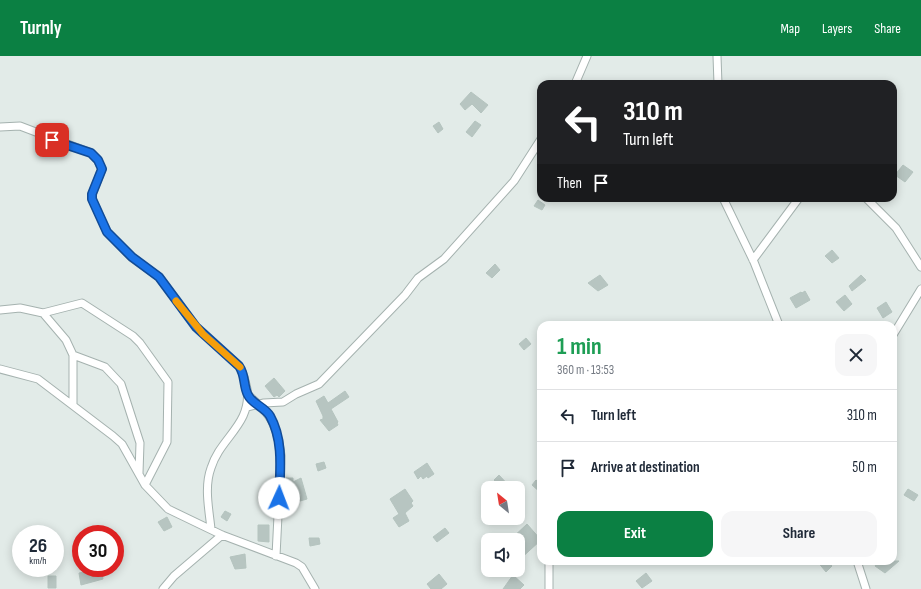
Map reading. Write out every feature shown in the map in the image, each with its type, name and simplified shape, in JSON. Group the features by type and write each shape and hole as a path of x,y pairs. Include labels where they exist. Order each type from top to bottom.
{"street":[{"path":"577,80 587,56"},
{"path":"717,56 718,80"},
{"path":"0,127 20,126 94,156 102,169 92,194 92,199 107,232 132,257 159,277 196,327 239,366 243,372 248,396 247,407 242,420 214,458 210,469 207,487 211,529"},
{"path":"247,407 258,404 283,402 296,394 319,384 405,295 418,278 444,259 514,181 537,145"},
{"path":"725,202 753,260 777,321"},
{"path":"753,260 796,202"},
{"path":"870,202 896,228 921,267"},
{"path":"897,328 921,289"},
{"path":"0,310 20,308 43,313 82,303 133,336 164,375 169,386 166,409 168,433 167,442 146,485"},
{"path":"43,313 66,340 73,355 72,405"},
{"path":"73,355 105,368 121,384 140,443 139,475"},
{"path":"0,369 38,379 122,444 146,485 168,508 222,535 300,565 315,589"},
{"path":"248,396 270,416 279,443 281,455 276,556"},
{"path":"163,589 174,576 222,535"},
{"path":"549,565 549,589"},
{"path":"858,565 866,589"}],"building":[{"path":"471,92 488,105 481,113 472,104 465,110 460,104"},
{"path":"475,121 481,125 472,137 466,132"},
{"path":"439,122 443,129 438,133 433,126"},
{"path":"903,165 913,172 905,182 897,176 897,172"},
{"path":"537,202 545,205 542,210 534,206"},
{"path":"832,250 839,258 832,263 825,256"},
{"path":"495,264 500,270 492,278 486,273"},
{"path":"600,275 608,285 598,291 588,283"},
{"path":"861,275 866,280 852,291 849,286"},
{"path":"805,291 810,300 796,308 790,298"},
{"path":"845,295 852,304 844,311 836,302"},
{"path":"886,302 892,312 883,318 877,308"},
{"path":"526,338 531,344 524,350 519,344"},
{"path":"274,378 285,391 279,397 277,395 274,397 265,386"},
{"path":"345,391 349,397 331,409 338,422 338,425 329,431 320,420 323,419 323,416 316,401 324,396 328,403"},
{"path":"324,462 326,468 318,471 316,464"},
{"path":"427,463 434,474 428,478 427,476 423,479 421,476 418,479 414,472"},
{"path":"499,475 505,481 495,481 494,480"},
{"path":"286,478 293,478 293,482 301,478 307,499 300,501 298,492 286,495 284,486"},
{"path":"536,480 537,481 537,489 532,485"},
{"path":"405,489 413,501 411,503 413,506 405,513 409,521 399,527 393,518 399,514 390,499"},
{"path":"908,489 918,495 914,501 904,495"},
{"path":"225,511 231,514 227,521 221,517"},
{"path":"167,517 172,527 164,531 158,522"},
{"path":"527,524 537,535 537,544 525,555 525,533 517,533"},
{"path":"258,525 269,525 269,542 258,541"},
{"path":"445,528 449,533 437,542 433,537"},
{"path":"309,538 319,538 320,544 310,546"},
{"path":"245,554 246,568 235,569 230,557"},
{"path":"820,565 832,566 826,572"},
{"path":"876,565 894,565 885,573 875,566"},
{"path":"646,573 652,581 642,588 636,581"},
{"path":"439,574 447,584 441,589 431,589 427,584"},
{"path":"48,577 56,577 56,588 48,588"},
{"path":"80,577 103,577 103,579 81,585"},
{"path":"512,577 515,577 524,585 520,589 503,589"}],"slow traffic":[{"path":"176,301 196,327 240,367"}],"route":[{"path":"52,140 91,153 94,156 101,165 102,172 93,190 92,199 107,232 135,260 159,277 196,327 239,366 243,372 248,396 270,416 279,443 281,455 279,498"}]}
